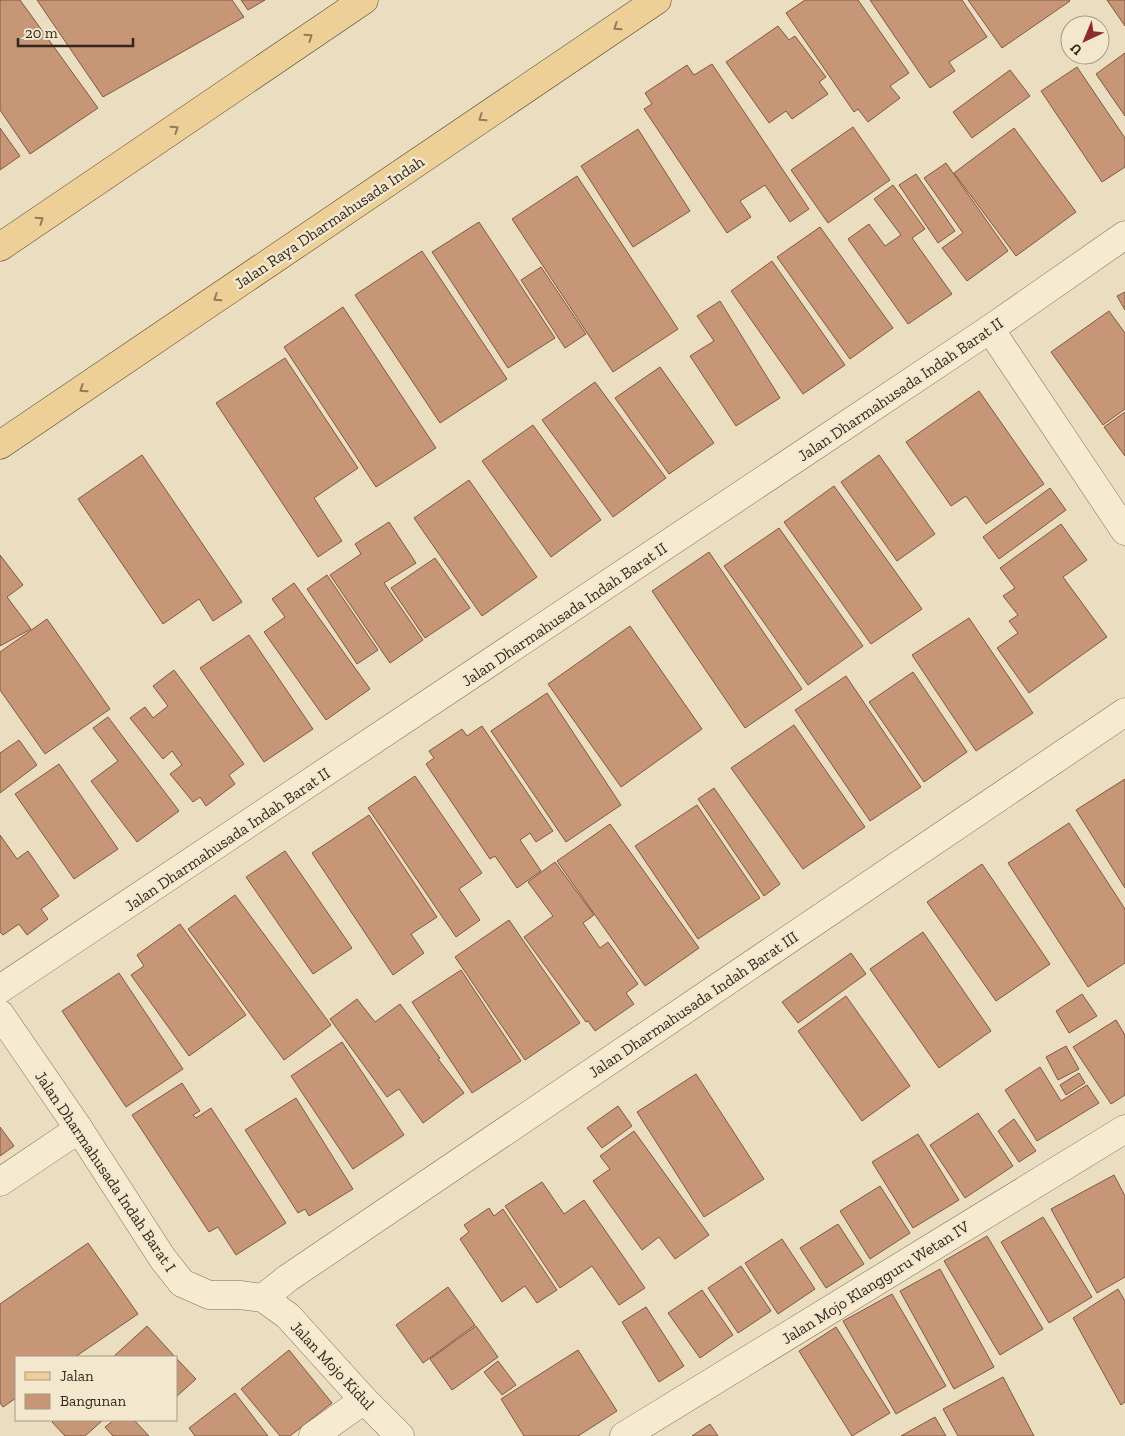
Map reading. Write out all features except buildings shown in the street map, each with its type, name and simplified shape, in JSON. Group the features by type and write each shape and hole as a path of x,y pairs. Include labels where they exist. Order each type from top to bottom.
{"main road":[{"path":"0,247 364,0"},
{"name":"Jalan Raya Dharmahusada Indah","path":"0,445 657,0"}],"street":[{"name":"Jalan Dharmahusada Indah Barat II","path":"0,989 990,329 1125,235"},
{"path":"990,329 1125,531"},
{"name":"Jalan Dharmahusada Indah Barat III","path":"263,1298 296,1273 1125,712"},
{"name":"Jalan Dharmahusada Indah Barat I","path":"0,1014 79,1129 163,1259 182,1283 209,1295 240,1295 263,1298"},
{"path":"0,1182 79,1129"},
{"name":"Jalan Mojo Klangguru Wetan IV","path":"624,1436 1125,1129"},
{"name":"Jalan Mojo Kidul","path":"263,1298 288,1316 364,1400 400,1436"},
{"path":"313,1436 364,1400"}]}
